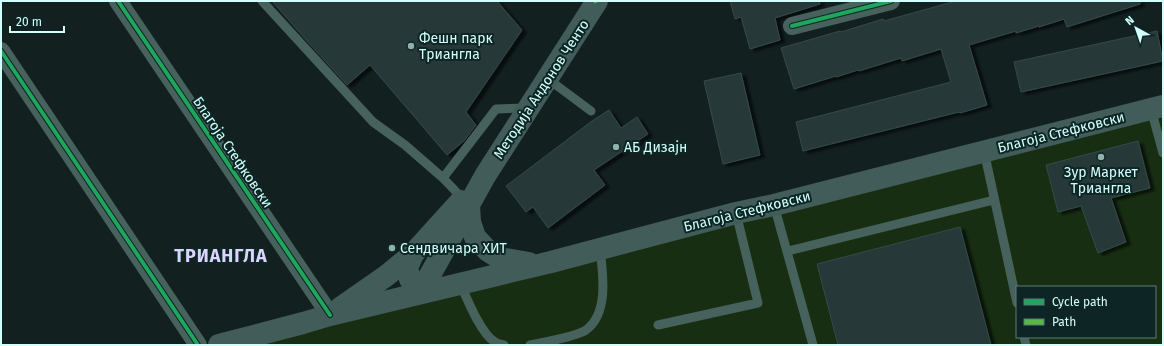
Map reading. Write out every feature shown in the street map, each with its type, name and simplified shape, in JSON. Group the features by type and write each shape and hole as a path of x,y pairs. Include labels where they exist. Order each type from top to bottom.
{"main road":[{"name":"Методија Андонов Ченто","path":"466,202 413,254 407,268 410,279 420,293 466,202 485,176 596,2"},
{"name":"Благоја Стефковски","path":"219,345 330,315 600,249 736,213 774,205 1157,108"},
{"path":"466,202 475,237 488,251 499,258 538,264"},
{"path":"330,315 386,276 413,254"}],"street":[{"name":"Благоја Стефковски","path":"118,1 330,315"},
{"path":"792,26 891,1"},
{"path":"1,51 198,345"}],"lane":[{"path":"262,1 373,122 405,145 443,178 466,202"},
{"path":"548,79 591,111"},
{"path":"443,178 496,109 529,108"},
{"path":"1157,108 1163,153"},
{"path":"984,151 1016,299"},
{"path":"788,251 994,200"},
{"path":"774,205 813,345"},
{"path":"658,325 758,303 736,213"},
{"path":"530,345 576,335 586,330 598,316 603,301 600,249"},
{"path":"460,283 485,332 495,342 504,345"}],"green space":[{"path":"1163,109 1163,345 258,345"}],"building":[{"name":"Фешн парк Триангла","path":"272,1 497,1 522,30 466,112 476,125 464,141 447,155 370,65 347,85"},
{"path":"730,1 819,1 820,4 775,18 780,40 750,49 741,17 735,19"},
{"path":"956,1 1140,1 1140,4 1067,27 1064,19 969,45 987,105 960,113 959,112 803,151 796,122 951,82 941,49 902,61 901,58 794,89 781,48 883,19 884,21"},
{"path":"1157,31 1163,61 1021,92 1014,62"},
{"path":"741,73 760,155 723,164 704,81"},
{"path":"609,110 621,128 637,117 648,134 594,170 605,185 548,228 533,207 526,212 506,186 592,121"},
{"path":"1138,141 1150,188 1111,198 1126,242 1098,253 1081,206 1058,212 1046,165"},
{"path":"960,227 991,345 838,345 817,264"}],"cycle path":[{"path":"118,1 330,315"},
{"path":"792,26 891,1"},
{"path":"1,51 198,345"}],"place":[{"name":"Фешн парк Триангла","path":"411,46"},
{"name":"АБ Дизајн","path":"616,147"},
{"name":"Зур Маркет Триангла","path":"1101,157"},
{"name":"Сендвичара ХИТ","path":"392,248"}],"district":[{"name":"ТРИАНГЛА","path":"221,256"}]}
